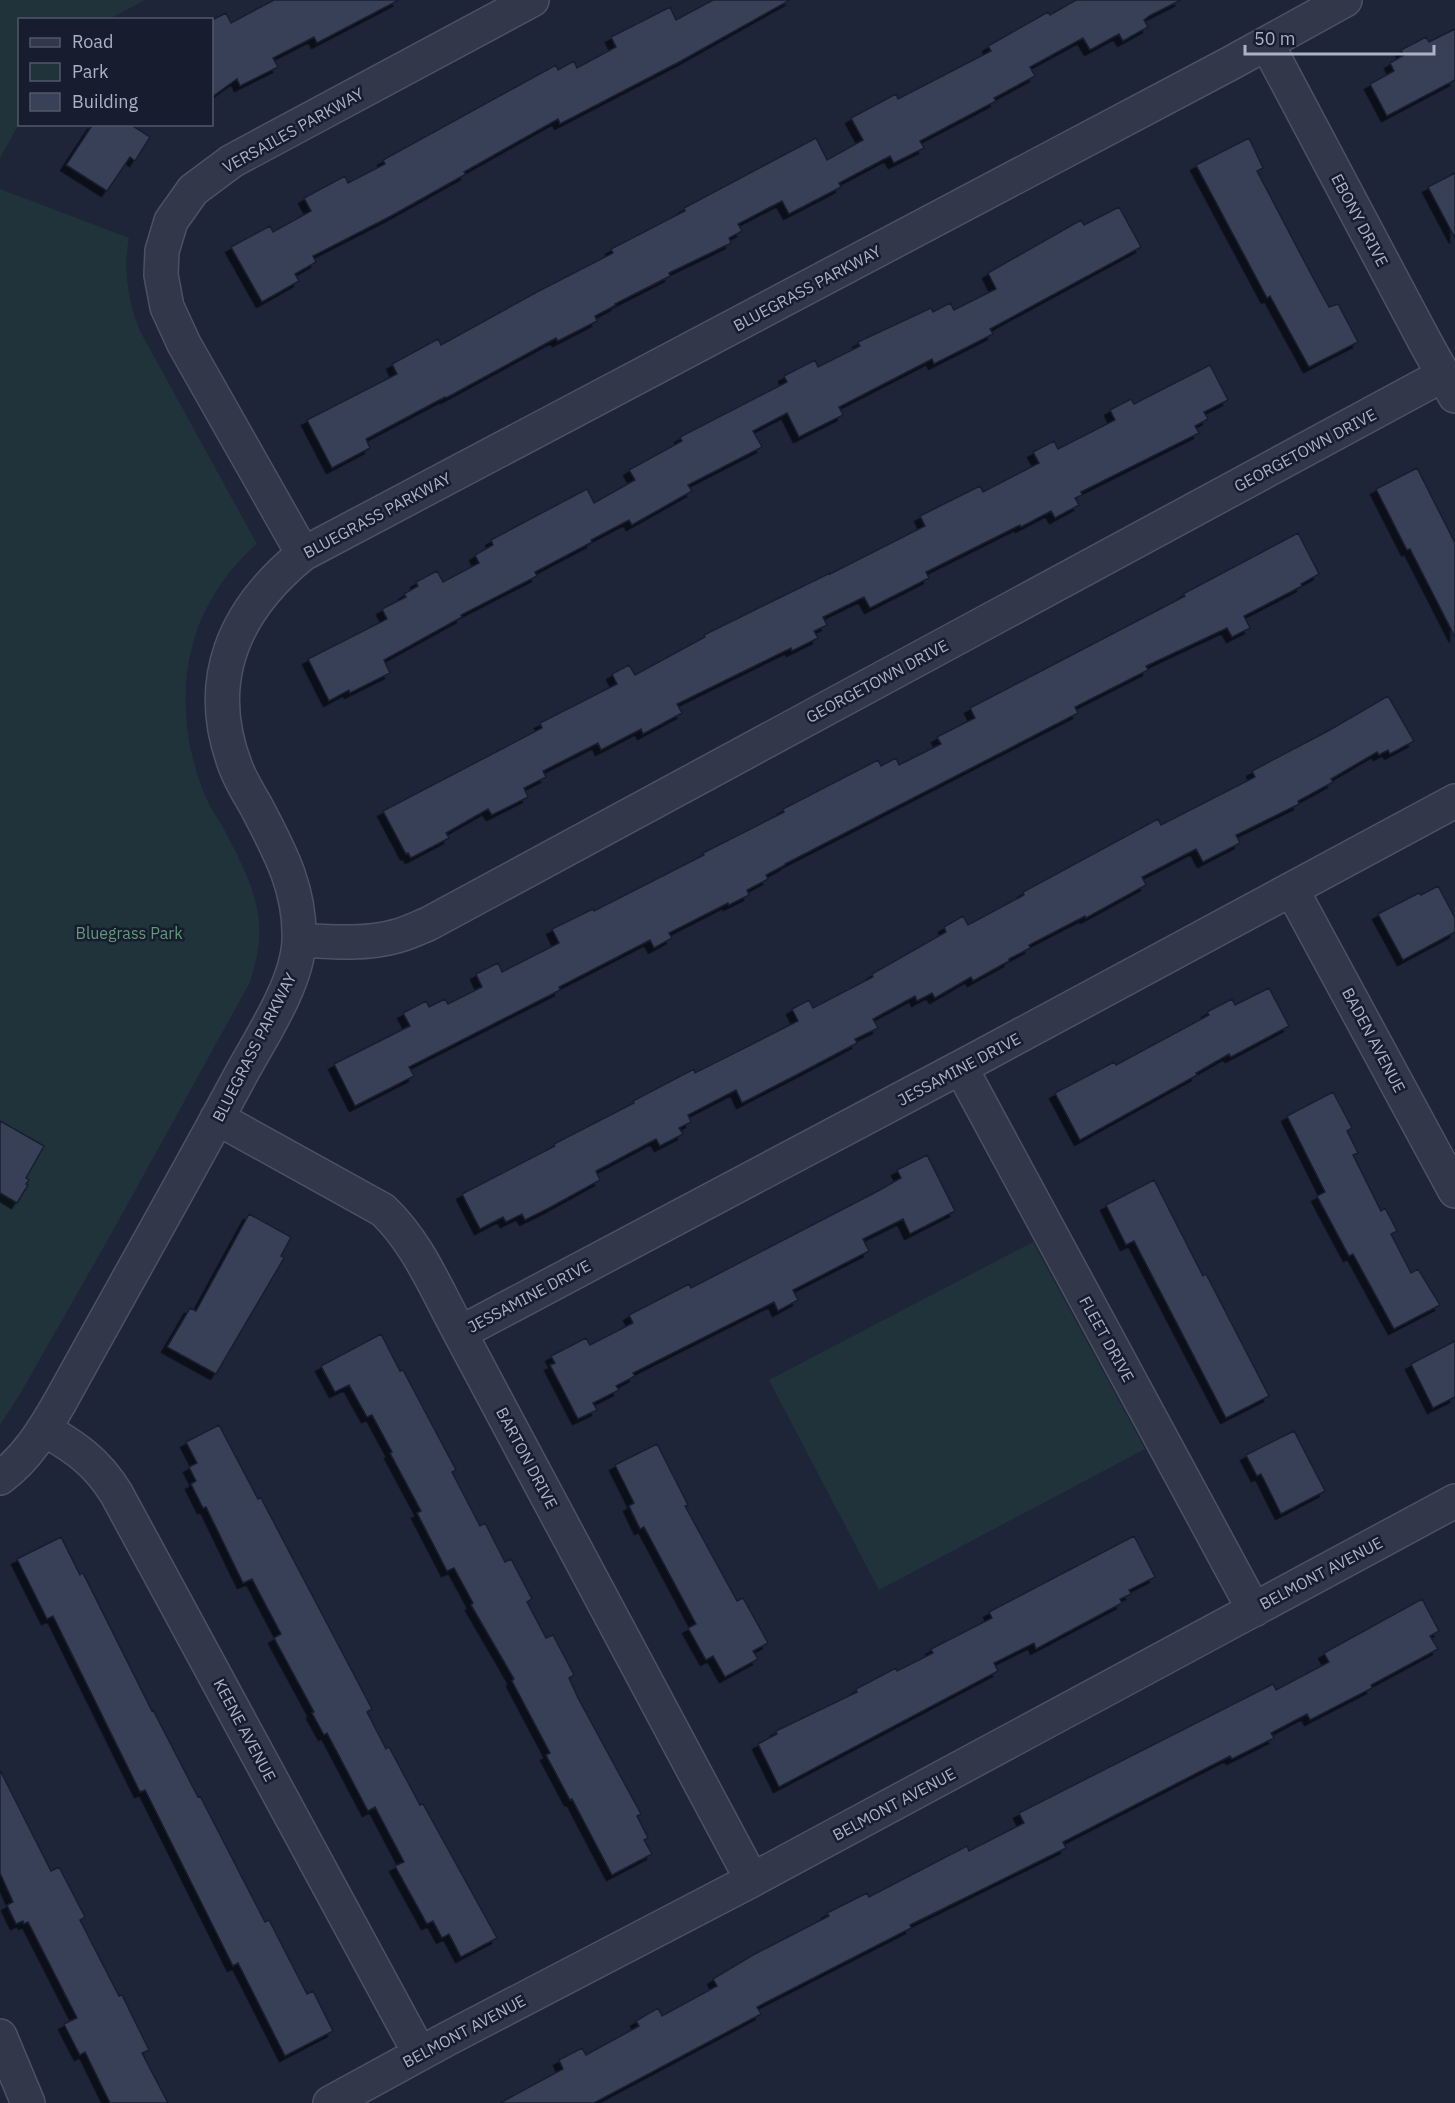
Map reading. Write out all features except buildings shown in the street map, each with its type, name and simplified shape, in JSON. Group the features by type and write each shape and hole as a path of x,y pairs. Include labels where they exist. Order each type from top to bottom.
{"street":[{"name":"VERSAILES PARKWAY","path":"303,554 184,344 167,307 161,275 162,251 167,231 193,190 232,161 532,0"},
{"name":"BLUEGRASS PARKWAY","path":"0,1478 13,1468 44,1430 218,1118 295,968 299,940 294,895 285,862 236,770 222,714 228,650 240,626 278,573 303,554 1267,44 1346,0"},
{"name":"EBONY DRIVE","path":"1267,44 1449,385"},
{"name":"GEORGETOWN DRIVE","path":"299,940 365,941 397,936 428,924 1449,385"},
{"name":"JESSAMINE DRIVE","path":"460,1333 960,1068 1455,801"},
{"name":"BADEN AVENUE","path":"1292,890 1455,1191"},
{"name":"FLEET DRIVE","path":"960,1068 1254,1610"},
{"name":"BARTON DRIVE","path":"218,1118 383,1210 398,1223 460,1333 752,1880"},
{"name":"KEENE AVENUE","path":"44,1430 74,1446 88,1458 104,1475 116,1493 420,2054"},
{"name":"BELMONT AVENUE","path":"330,2103 752,1880 1455,1500"},
{"path":"0,2036 28,2103"}],"green space":[{"path":"0,0 145,0 111,18 18,18 18,126 0,158"},
{"name":"Bluegrass Park","path":"0,189 129,238 126,262 128,285 132,308 140,331 257,544 232,570 212,598 198,628 189,660 186,692 187,726 193,759 206,798 224,829 251,886 259,922 259,941 256,962 249,984 115,1227 0,1425"},
{"path":"1033,1242 1145,1449 879,1590 769,1380"}]}
